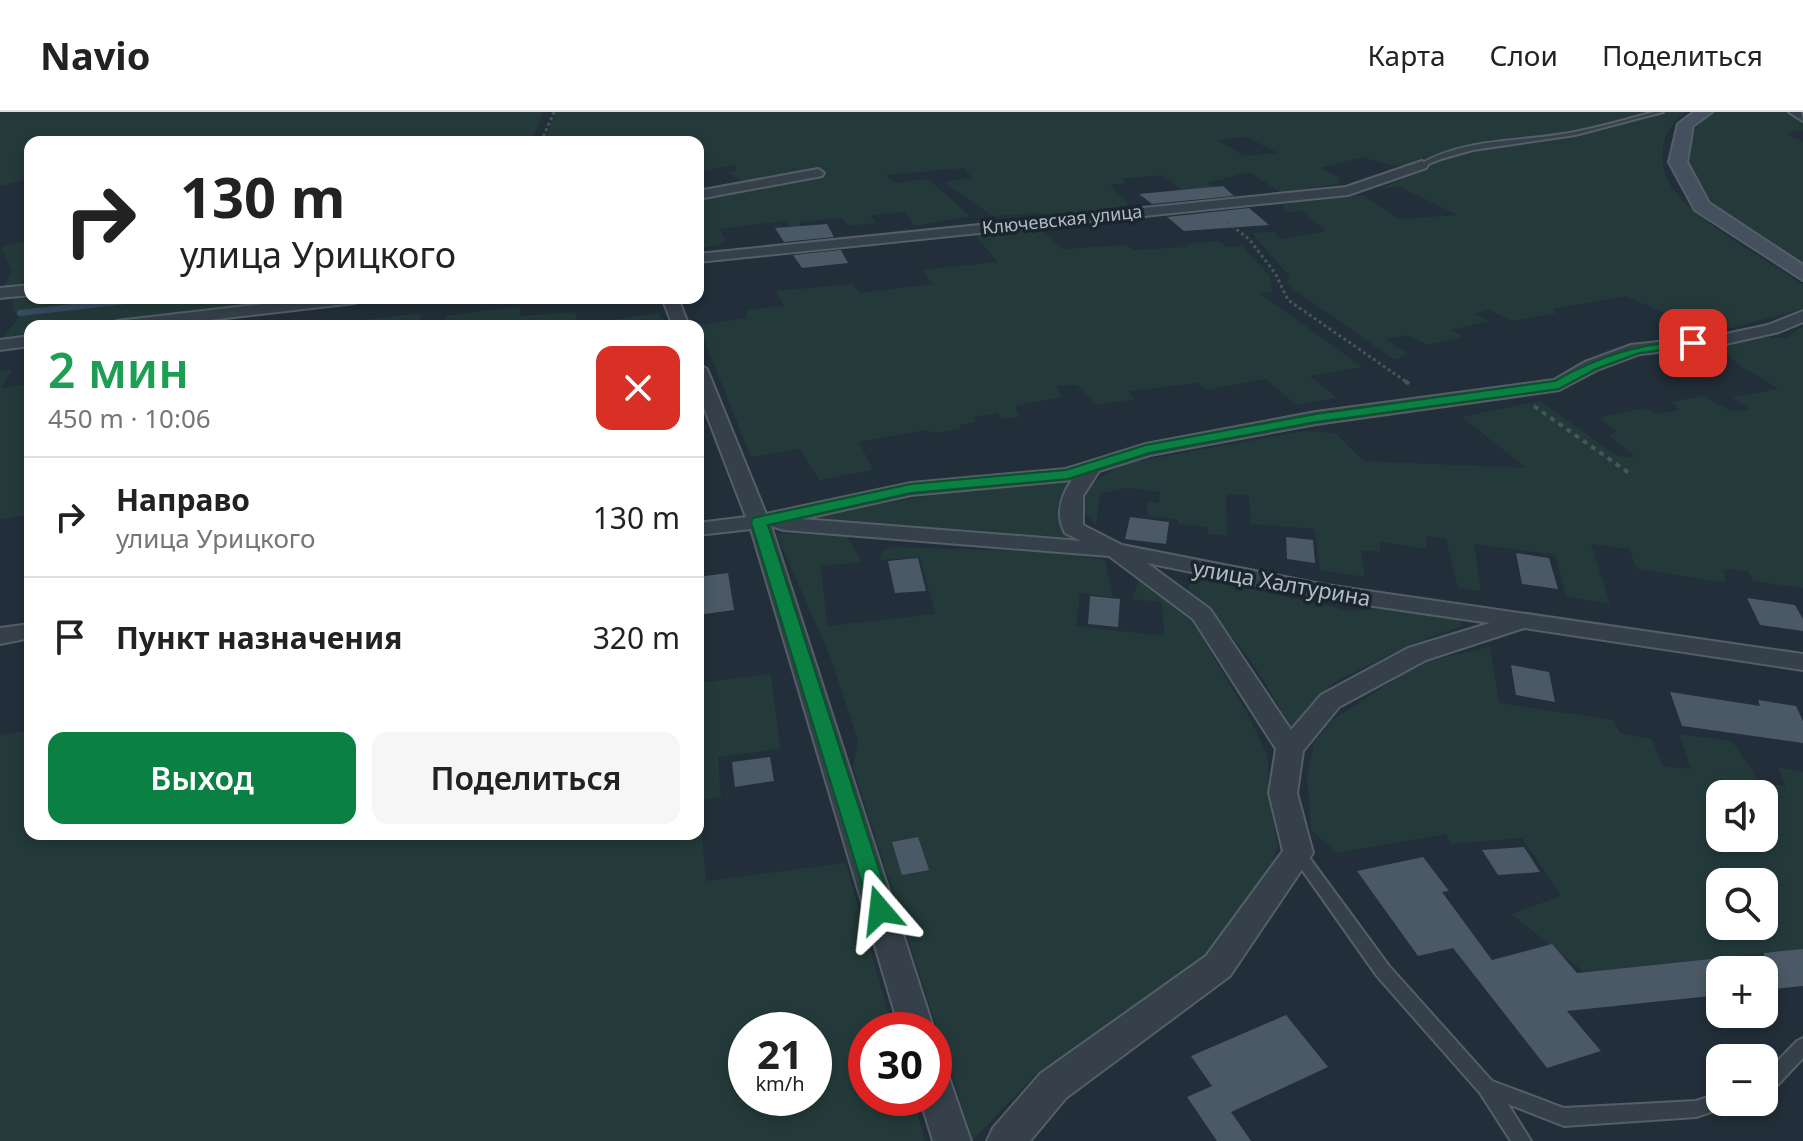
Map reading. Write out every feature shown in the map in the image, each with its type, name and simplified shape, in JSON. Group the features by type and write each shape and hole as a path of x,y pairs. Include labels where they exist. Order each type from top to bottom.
{"street":[{"path":"1704,112 1686,124 1678,162 1702,206 1803,274"},
{"path":"1794,112 1803,118"},
{"name":"Ключевская улица","path":"704,257 1348,191 1422,165"},
{"path":"704,194 818,173"},
{"path":"0,293 24,291"},
{"path":"168,320 304,304"},
{"path":"704,528 759,522 911,489 1091,469 1146,450 1316,418 1438,404 1559,385 1591,366 1637,349 1734,337 1773,329 1803,316"},
{"path":"0,345 24,342"},
{"path":"704,384 759,522 911,1012"},
{"path":"1091,469 1073,491 1068,509 1073,528 1115,550 1202,614 1290,749"},
{"name":"улица Халтурина","path":"759,522 1115,550 1326,592 1803,662"},
{"path":"1006,1141 1053,1086 1218,966 1298,853 1283,793 1290,749 1330,701 1417,654 1524,621"},
{"path":"0,636 24,632"},
{"path":"944,1116 952,1141"}],"lane":[{"path":"1422,165 1436,158 1505,143 1563,136 1660,112"},
{"path":"1298,853 1383,971 1486,1087 1522,1141"},
{"path":"1778,1072 1803,1046"},
{"path":"1486,1087 1564,1117 1696,1109 1706,1106"}],"path":[{"path":"544,136 554,112"},
{"path":"1203,205 1249,239 1275,273 1288,300 1438,404"},
{"path":"1514,392 1629,473"}],"green space":[{"path":"0,112 543,113 534,136 24,136 24,180 0,186"},
{"path":"555,112 1686,112 1665,139 1663,161 1669,183 1700,216 1803,285 1803,309 1712,333 1625,296 1553,309 1556,313 1512,321 1489,310 1474,314 1489,321 1452,330 1464,337 1427,345 1408,335 1386,339 1408,354 1395,360 1286,284 1290,277 1252,233 1274,232 1281,239 1326,231 1302,211 1285,212 1283,204 1362,195 1400,219 1458,215 1400,187 1380,189 1425,167 1390,165 1362,157 1320,168 1340,178 1339,184 1280,192 1249,172 1208,183 1226,196 1192,198 1163,175 1122,179 1126,183 1110,185 1129,204 1123,208 1061,216 1037,213 992,216 944,182 972,178 964,168 885,175 895,183 928,179 970,216 915,226 904,212 871,215 876,223 848,226 842,218 800,222 801,226 791,227 785,221 720,229 726,242 704,248 704,197 820,175 813,169 744,183 727,172 737,170 734,165 704,171 704,136 547,136","holes":["1246,137 1277,153 1244,156 1218,140"]},
{"path":"1715,112 1786,112 1803,123 1803,131 1788,131 1793,134 1787,135 1803,141 1803,265 1726,214 1708,197 1696,179 1689,159 1692,139 1700,122"},
{"path":"1043,230 1062,249 1127,245 1133,250 1187,247 1187,244 1219,241 1227,247 1242,246 1270,276 1273,291 1261,294 1362,367 1310,376 1337,398 1296,405 1266,379 1206,390 1198,383 1129,391 1135,399 1097,405 1077,385 1056,386 1062,397 1015,406 1019,417 1003,419 997,413 973,417 976,422 959,425 961,429 935,433 926,430 859,442 873,470 819,480 800,449 751,457 704,340 704,324 747,318 746,310 784,306 776,291 852,284 860,293 933,284 921,270 998,262 975,236"},
{"path":"24,241 24,280 18,288 3,289 12,271 1,247"},
{"path":"24,294 24,304 273,304 141,320 24,320 24,338 0,340 19,318 13,310 14,295"},
{"path":"519,307 521,316 575,312 577,320 445,320 446,316"},
{"path":"421,313 420,320 366,320"},
{"path":"659,313 662,320 612,320"},
{"path":"1803,326 1803,588 1753,581 1748,571 1723,569 1726,583 1637,569 1629,549 1591,544 1610,604 1566,597 1556,555 1474,544 1481,591 1458,588 1446,539 1426,536 1426,549 1380,542 1380,551 1361,551 1365,577 1320,570 1315,529 1251,524 1249,495 1226,494 1227,535 1208,534 1208,527 1179,524 1177,519 1148,516 1147,502 1159,503 1160,492 1127,488 1100,493 1096,526 1082,510 1092,485 1128,463 1304,431 1335,433 1364,461 1526,468 1462,417 1540,401 1617,456 1636,457 1608,435 1618,432 1598,418 1644,408 1657,414 1680,410 1670,402 1703,396 1731,411 1750,409 1732,397 1779,389 1739,365 1718,346 1755,338 1787,338"},
{"path":"12,370 1,388 24,385 24,516 0,520 0,371"},
{"path":"1069,482 1059,501 1059,516 1068,530 1085,542 799,519 944,493"},
{"path":"776,533 847,536 862,562 821,566 827,626 935,614 920,557 880,560 881,553 891,547 1061,552 1105,560 1113,597 1080,593 1076,626 1164,636 1162,602 1132,599 1140,577 1184,608 1248,715 1268,756 1268,793 1278,847 1266,878 1200,961 1036,1074 973,1140 952,1075 952,1012 932,1012 853,768 858,740 831,659"},
{"path":"1205,578 1350,611 1376,608 1462,617 1461,626 1407,646 1333,683 1291,728 1270,690 1233,638 1187,593 1190,584"},
{"path":"1490,647 1499,703 1614,720 1620,733 1652,739 1663,766 1691,769 1679,734 1732,741 1758,780 1706,780 1706,852 1778,852 1778,785 1786,786 1778,767 1803,772 1803,949 1706,956 1706,959 1584,972 1511,914 1561,896 1522,838 1451,844 1446,834 1337,853 1311,830 1307,774 1315,741 1332,720 1422,662"},
{"path":"771,674 780,749 718,757 721,797 704,800 704,682"},
{"path":"24,731 24,840 702,840 706,881 846,863 888,1012 848,1012 848,1116 918,1116 925,1141 0,1141 0,736"}],"building":[{"path":"1223,186 1234,196 1152,204 1139,194"},
{"path":"1249,208 1269,225 1184,231 1167,217"},
{"path":"827,224 834,237 784,242 775,228"},
{"path":"841,250 848,263 802,268 793,255"},
{"path":"1130,517 1169,522 1166,544 1125,539"},
{"path":"1286,537 1313,540 1315,563 1287,559"},
{"path":"1516,553 1549,558 1558,589 1522,584"},
{"path":"918,558 926,591 895,593 888,561"},
{"path":"728,573 734,610 704,614 704,576"},
{"path":"1090,596 1120,599 1118,627 1088,624"},
{"path":"1747,598 1795,605 1803,619 1803,631 1760,625"},
{"path":"1511,665 1549,672 1555,702 1516,695"},
{"path":"1670,692 1760,706 1758,700 1796,706 1803,721 1803,743 1682,726"},
{"path":"770,757 774,781 735,787 732,762"},
{"path":"918,837 929,870 902,875 892,842"},
{"path":"1524,847 1540,872 1498,875 1482,850"},
{"path":"1423,857 1449,891 1442,892 1492,960 1552,944 1577,973 1706,959 1706,996 1567,1011 1601,1051 1547,1068 1453,948 1418,956 1357,871"},
{"path":"1803,949 1803,986 1778,989 1778,956 1764,956 1764,953"},
{"path":"1286,1015 1328,1067 1231,1112 1251,1141 1217,1141 1187,1097 1212,1086 1191,1056"}],"waterway":[{"path":"20,313 99,304"}],"route":[{"path":"880,910 759,522 911,489 1068,475 1146,450 1316,418 1438,404 1559,385 1591,366 1637,349 1693,343"}]}
